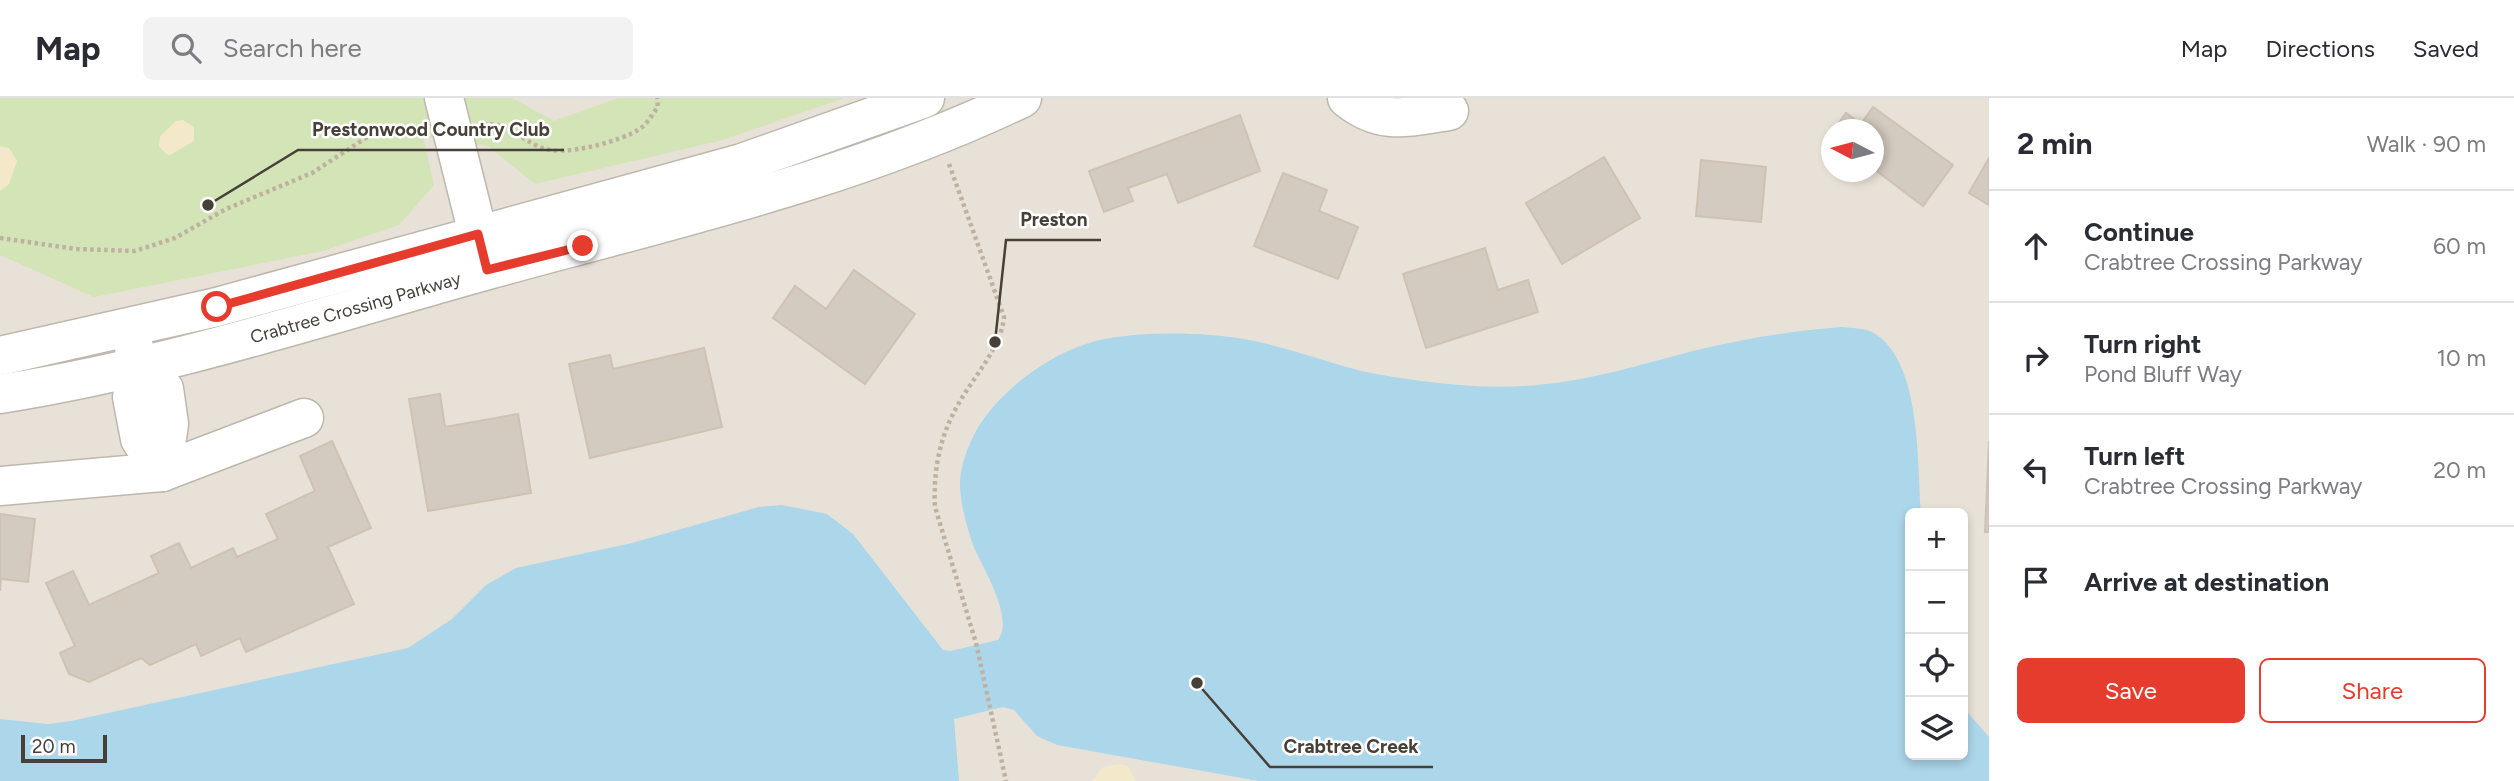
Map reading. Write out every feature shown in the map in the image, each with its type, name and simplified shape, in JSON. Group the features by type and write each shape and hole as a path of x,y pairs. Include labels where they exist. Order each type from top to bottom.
{"street":[{"path":"444,98 487,270"},
{"name":"Crabtree Crossing Parkway","path":"0,356 130,328 742,163 925,98"},
{"name":"Crabtree Crossing Parkway","path":"0,394 138,366 772,194 939,137 1022,98"},
{"path":"1347,98 1363,111 1392,119 1449,111"},
{"path":"130,328 138,366 164,389 169,424 162,472"},
{"path":"0,486 162,472 304,418"}],"path":[{"path":"472,126 494,123 521,134 543,149 571,150 604,143 642,128 658,107 657,98"},
{"path":"0,238 76,249 135,251 175,238 226,209 312,173 372,134 421,129"},
{"path":"939,137 1004,317 998,341 958,405 945,432 934,484 934,507 976,643 1006,781"}],"shaded area":[{"path":"0,98 1989,98 1989,781 0,781"}],"green space":[{"path":"0,98 512,98 554,121 618,98 844,98 723,140 535,184 488,146 423,137 434,185 399,225 323,251 94,297 0,255"}],"sand":[{"path":"183,120 194,127 194,141 170,155 166,154 159,146 160,136 176,121"},
{"path":"0,146 9,148 17,161 9,184 0,191"},
{"path":"1118,764 1128,766 1136,781 1092,781 1103,767"}],"water":[{"path":"1841,327 1869,331 1888,345 1900,365 1914,414 1921,508 1905,508 1905,760 1968,760 1968,713 1989,737 1989,781 1259,781 1057,745 1037,736 1014,710 1003,707 954,719 959,781 0,781 0,719 48,724 71,721 408,648 452,619 486,585 516,568 632,543 759,507 782,505 827,514 853,534 943,650 950,651 998,640 1003,619 1000,606 973,545 961,499 960,476 967,451 974,434 992,408 1028,374 1072,349 1103,339 1143,334 1186,334 1244,339 1376,374 1450,384 1506,387 1568,381 1736,341"}],"building":[{"path":"1873,107 1953,165 1923,206 1884,177 1884,119 1865,119"},
{"path":"1846,113 1854,119 1842,119"},
{"path":"1240,115 1260,171 1178,203 1167,174 1128,188 1133,201 1104,212 1089,171"},
{"path":"1604,157 1640,218 1562,264 1526,203"},
{"path":"1989,158 1989,205 1969,193"},
{"path":"1701,160 1766,167 1761,222 1696,216"},
{"path":"1283,173 1327,190 1319,211 1358,227 1338,279 1254,246"},
{"path":"1485,248 1498,290 1528,280 1538,312 1426,348 1403,274"},
{"path":"854,270 915,314 865,384 773,318 795,286 826,309"},
{"path":"704,348 722,427 590,458 569,364 610,355 613,369"},
{"path":"440,394 445,427 518,414 531,493 428,511 409,399"},
{"path":"332,441 371,528 328,547 354,604 246,652 240,638 201,656 196,644 150,665 141,658 89,682 69,674 60,653 75,646 46,583 73,571 89,605 159,573 151,556 179,543 191,568 233,548 237,557 278,539 266,514 315,491 300,456"},
{"path":"1989,441 1989,532 1985,532"},
{"path":"0,514 35,519 28,582 1,579 0,591"}],"place":[{"name":"Prestonwood Country Club","path":"208,205"},
{"name":"Preston","path":"995,342"},
{"name":"Crabtree Creek","path":"1197,683"}],"route":[{"path":"217,307 478,234 487,270 583,246"}]}
